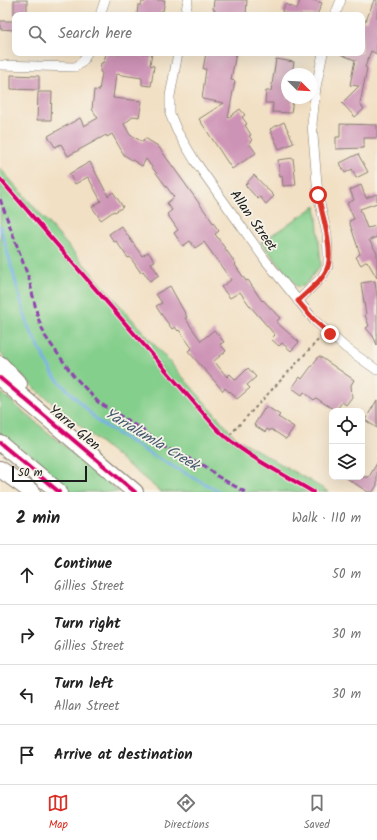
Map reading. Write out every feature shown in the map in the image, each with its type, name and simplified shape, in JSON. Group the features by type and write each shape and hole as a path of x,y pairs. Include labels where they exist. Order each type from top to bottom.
{"highway":[{"path":"0,364 64,432"},
{"name":"Yarra Glen","path":"0,378 135,492"},
{"path":"0,443 59,492"},
{"path":"0,469 32,492"}],"street":[{"path":"101,12 104,0"},
{"path":"186,12 188,0"},
{"path":"336,12 341,0"},
{"path":"0,65 75,66 80,64 86,56"},
{"name":"Allan Street","path":"177,56 170,96 170,114 177,131 195,161 253,243 314,320 346,348 377,370"},
{"path":"298,301 322,277 328,266 327,234 318,195 312,124 316,87 322,56"}],"path":[{"path":"226,439 322,335"},
{"path":"221,433 231,442"}],"green space":[{"path":"0,168 236,438 329,492 161,492 33,387 0,353"},
{"path":"316,206 321,265 304,286 297,287 261,242"},
{"path":"0,392 119,492 69,492 0,434"}],"building":[{"path":"14,0 27,0 27,12 14,12"},
{"path":"145,0 165,0 163,11 137,12 138,5 145,2"},
{"path":"214,0 247,0 246,12 215,12 215,10 213,9"},
{"path":"300,0 313,0 322,3 318,12 282,12 285,4 297,9"},
{"path":"374,0 377,0 377,54 371,51 365,67 367,68 360,104 364,109 355,117 342,103 359,86 350,85 355,60 345,56 365,56 366,21"},
{"path":"0,21 12,21 12,30 0,29"},
{"path":"105,56 152,56 150,65 154,66 151,86 142,85 142,78 116,74 113,98 142,101 139,117 134,116 124,124 130,135 143,142 145,138 158,146 219,231 215,234 246,281 248,280 262,301 263,300 280,318 276,322 299,342 291,351 282,343 279,346 271,339 275,335 240,292 230,298 221,287 231,280 204,242 195,248 190,241 183,246 174,233 178,230 167,214 172,210 167,203 174,197 146,159 142,166 124,155 112,134 107,137 106,135 68,156 61,144 55,147 48,136 80,118 84,126 98,118 92,109 94,90 99,91 102,73 100,72 101,63 103,63"},
{"path":"205,56 235,56 231,80 235,81 228,118 240,109 245,115 242,117 247,124 245,125 251,135 249,136 252,140 249,143 256,153 232,169 199,119 224,103 202,99 206,69 203,69"},
{"path":"276,59 294,62 293,68 281,68 281,104 292,104 291,113 272,112 273,103 265,103 266,91 271,91"},
{"path":"11,75 39,76 39,90 11,89"},
{"path":"38,92 52,92 51,120 37,120"},
{"path":"284,122 294,143 279,149 270,129"},
{"path":"340,124 377,125 377,138 364,138 364,148 336,149 336,137 340,137"},
{"path":"358,154 368,172 356,178 352,169 345,173 340,163"},
{"path":"293,158 296,185 283,186 282,176 280,177 278,160"},
{"path":"90,162 108,196 113,192 123,207 101,220 92,207 101,201 88,177 75,184 69,174"},
{"path":"254,175 274,196 266,204 260,197 258,199 245,185"},
{"path":"361,185 366,198 377,194 377,203 360,209 367,228 377,226 377,237 369,240 377,253 377,278 367,261 361,265 356,257 360,254 349,221 354,219 347,203 354,200 350,190"},
{"path":"121,226 142,256 148,252 155,261 151,263 159,275 150,281 143,271 141,273 130,257 128,258 109,234"},
{"path":"375,281 377,297 377,345 373,336 366,328 369,326 365,315 361,283"},
{"path":"170,286 187,317 185,318 201,341 214,330 224,342 220,344 226,351 214,361 227,377 230,374 236,380 248,368 256,377 247,385 250,388 237,399 225,388 223,391 188,351 192,348 179,330 178,331 175,327 172,329 156,306 162,303 156,294"},
{"path":"319,356 354,380 351,385 352,397 346,405 342,402 338,408 331,408 316,398 314,400 304,392 302,395 292,388 300,377 302,379"},
{"path":"377,400 377,428 365,420"},
{"path":"266,406 280,415 278,417 294,427 286,439 271,429 270,431 267,429 265,432 254,425"},
{"path":"377,463 377,485 373,492 368,492 350,480 365,480 365,477 369,477"}],"waterway":[{"name":"Yarralumla Creek","path":"0,226 28,326 54,376 100,423 152,455 220,492"}],"marked path":[{"path":"0,199 29,279 38,318 45,336 73,375 98,402 141,429 166,448 205,466 217,476 245,492"}],"cycle path":[{"path":"0,179 216,428 238,447 262,463 313,492"},
{"path":"0,378 135,492"},
{"path":"0,443 59,492"}],"route":[{"path":"318,195 327,234 328,266 322,277 298,301 314,320 330,334"}]}
